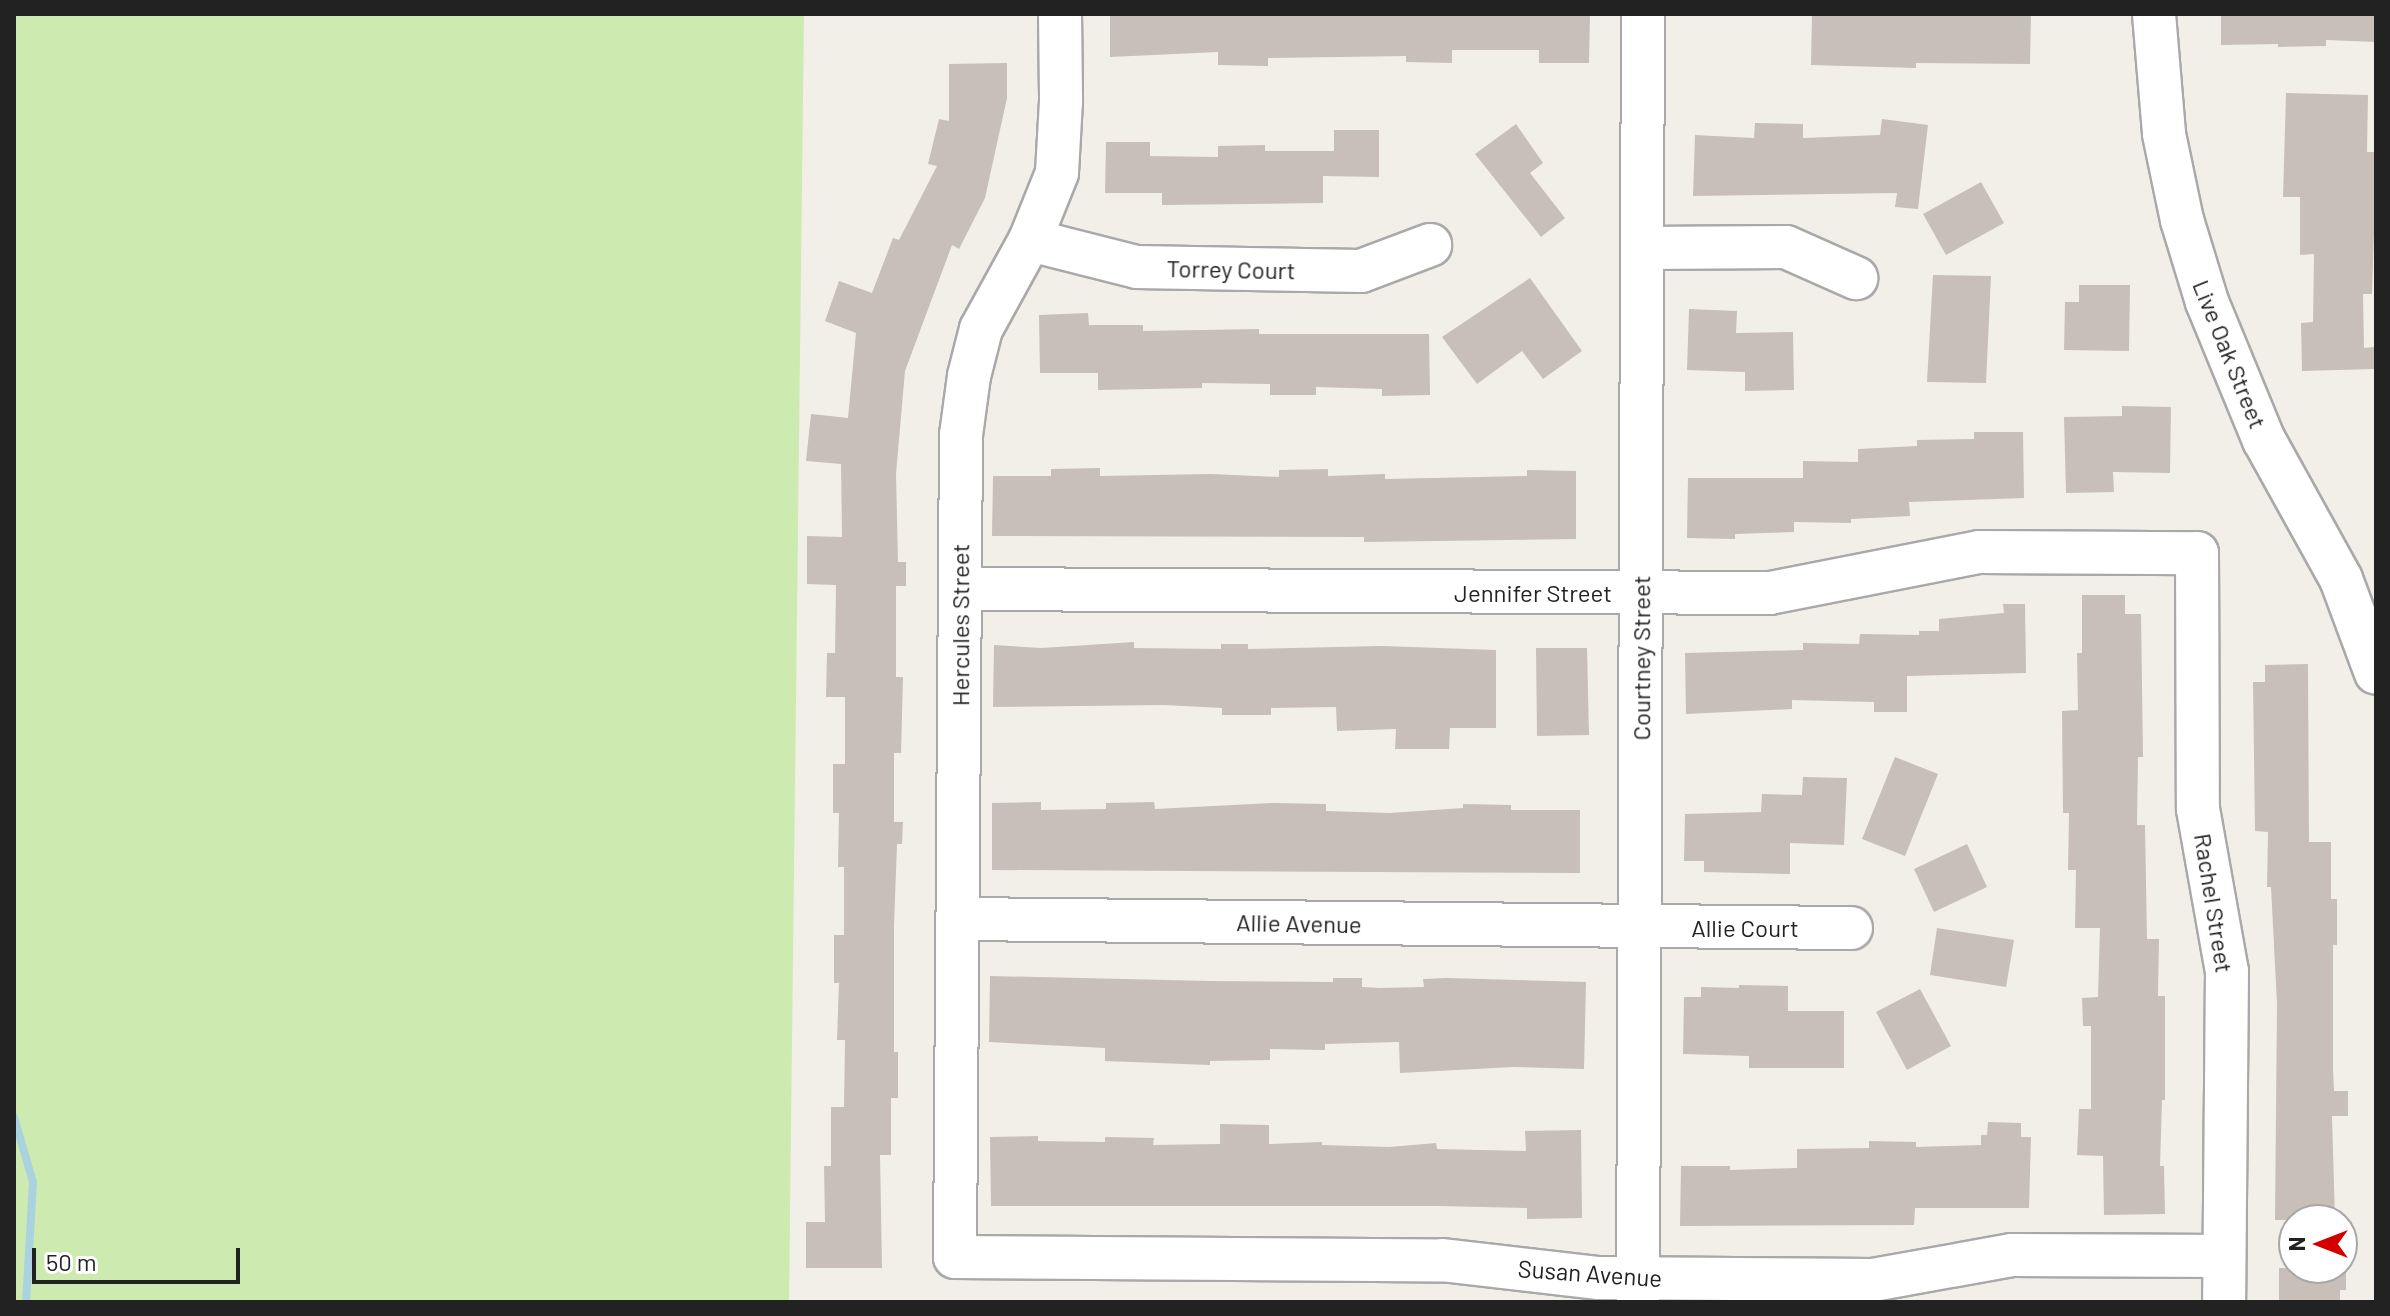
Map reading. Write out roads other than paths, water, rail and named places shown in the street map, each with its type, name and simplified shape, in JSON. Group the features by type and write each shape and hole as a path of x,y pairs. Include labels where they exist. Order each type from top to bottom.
{"street":[{"name":"Hercules Street","path":"955,1257 961,435 969,376 981,329 1030,240 1057,173 1060,14"},
{"name":"Courtney Street","path":"1638,1290 1643,14"},
{"name":"Live Oak Street","path":"2154,14 2164,134 2182,220 2207,302 2264,440 2341,579 2376,673"},
{"name":"Torrey Court","path":"1030,240 1137,267 1361,271 1430,245"},
{"path":"1643,248 1786,247 1856,278"},
{"name":"Jennifer Street","path":"960,589 1770,593 1979,552 2197,553"},
{"name":"Rachel Street","path":"2197,553 2198,809 2227,971 2224,1302"},
{"name":"Allie Avenue","path":"958,919 1639,927"},
{"name":"Allie Court","path":"1639,927 1851,928"},
{"name":"Susan Avenue","path":"955,1257 1443,1260 1599,1278 1638,1290 1873,1280 2012,1255 2224,1256"}],"waterway":[{"path":"14,1117 33,1182 26,1302"}]}
